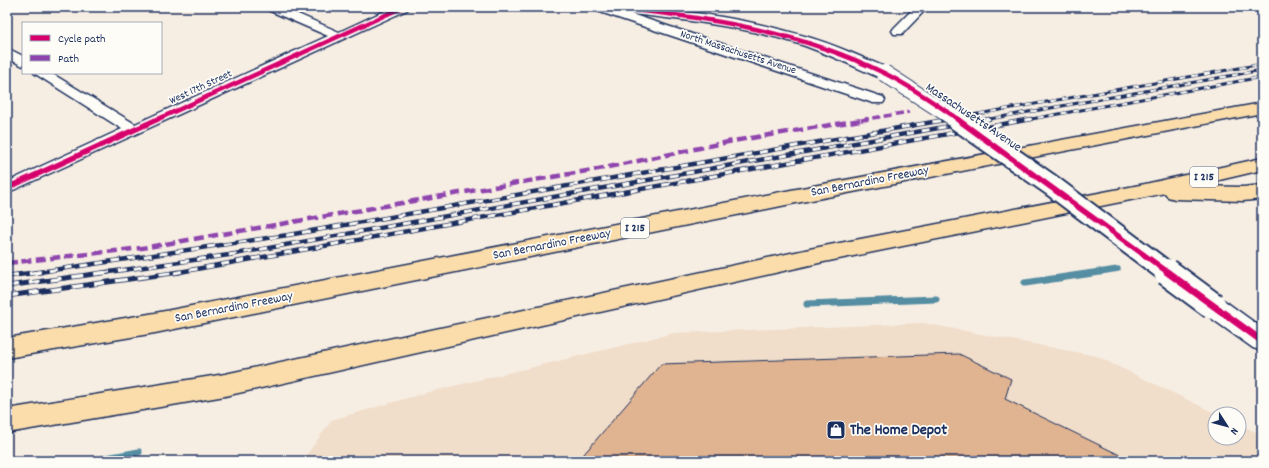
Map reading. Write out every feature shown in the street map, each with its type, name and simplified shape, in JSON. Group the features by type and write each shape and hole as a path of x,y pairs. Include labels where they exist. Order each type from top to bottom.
{"highway":[{"name":"San Bernardino Freeway","path":"7,348 155,323 791,196 1262,108"},
{"name":"I 215","path":"7,421 225,385 811,257 1145,191 1262,164"},
{"path":"1145,191 1243,194 1262,192"}],"street":[{"path":"272,7 338,36"},
{"name":"West 17th Street","path":"7,188 403,7"},
{"name":"North Massachusetts Avenue","path":"598,7 878,100"},
{"name":"Massachusetts Avenue","path":"604,7 702,18 741,25 803,41 884,74 932,102 978,133 1262,341"},
{"path":"898,31 922,7"},
{"path":"7,52 22,61"},
{"path":"43,74 134,130"}],"shaded area":[{"path":"923,323 1096,356 1207,409 1207,446 1247,446 1247,428 1262,435 1262,461 302,461 332,420 425,393 674,333"}],"building":[{"name":"The Home Depot","path":"959,354 1011,379 1005,399 1132,461 578,461 661,364"}],"waterway":[{"path":"1093,273 1118,269"},
{"path":"1025,283 1100,272"},
{"path":"807,304 936,299"},
{"path":"90,461 139,452"}],"railway":[{"path":"944,120 1262,64"},
{"path":"984,120 1262,70"},
{"path":"1026,120 1262,77"},
{"path":"35,273 288,235 950,119"},
{"path":"102,273 229,255 989,119"},
{"path":"178,272 1031,119"},
{"path":"35,273 41,272"},
{"path":"7,286 109,272"},
{"path":"7,296 178,272"},
{"path":"174,273 178,272"},
{"path":"7,276 35,273"}],"marked path":[{"path":"7,263 142,248 604,168 733,141 909,112"}],"cycle path":[{"path":"7,188 403,7"},
{"path":"604,7 692,16 750,27 818,46 840,54 895,79 919,93 978,133 1262,341"}],"place":[{"name":"The Home Depot","path":"836,430"}]}
